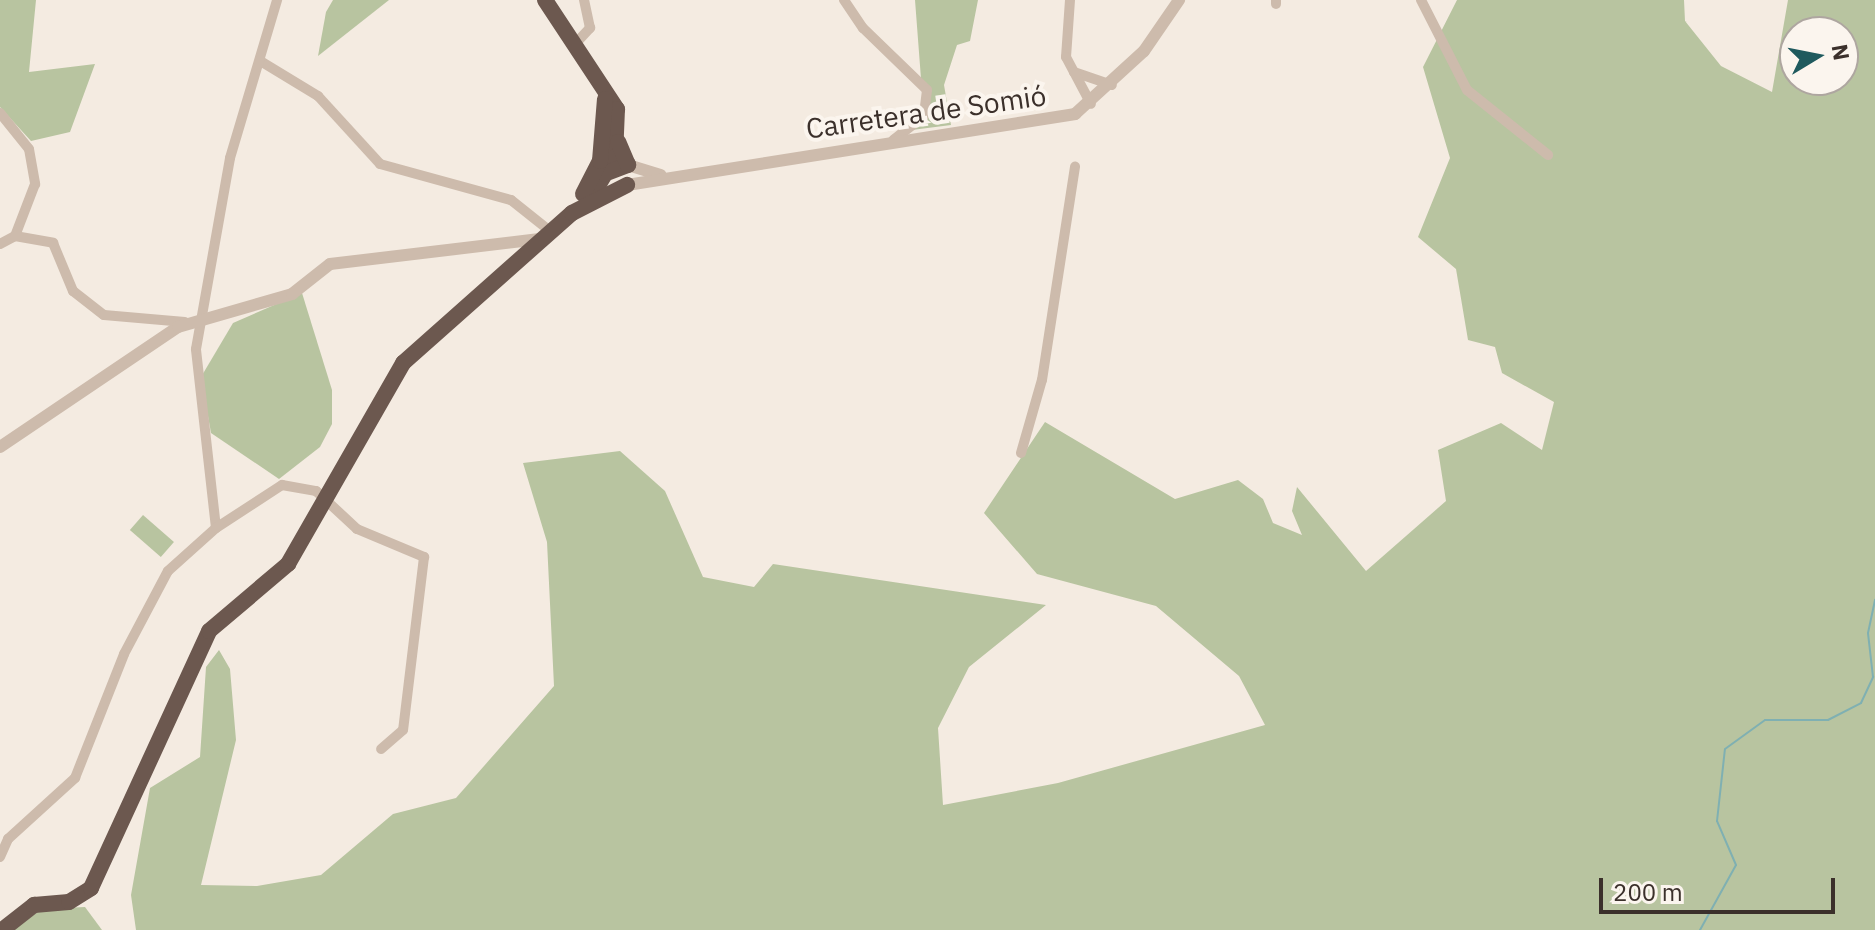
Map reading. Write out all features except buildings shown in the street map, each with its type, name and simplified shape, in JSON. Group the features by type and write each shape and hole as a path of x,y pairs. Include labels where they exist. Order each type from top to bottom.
{"highway":[{"path":"545,0 617,109 620,167 589,201"},
{"path":"2,930 34,905 69,902 91,888 209,631 281,573 403,363 572,213 589,201 627,185 608,124 604,85"},
{"path":"572,213 592,181 608,124"},
{"path":"592,181 620,167"}],"street":[{"path":"216,528 198,384 199,323 230,158 262,62 277,0"},
{"path":"576,43 590,28 584,0"},
{"path":"844,0 927,90 924,116 893,140"},
{"path":"853,12 857,0"},
{"path":"1070,0 1064,50 1091,104"},
{"name":"Carretera de Somió","path":"627,185 893,140 1058,119 1091,104 1112,85 1170,20 1179,0"},
{"path":"1421,0 1467,90 1548,155"},
{"path":"262,62 318,96 380,164 511,200 545,235"},
{"path":"1074,72 1112,85"},
{"path":"0,113 29,149 35,184 15,236"},
{"path":"620,167 668,176"},
{"path":"1021,453 1042,380 1075,167"},
{"path":"0,447 168,333 292,294 330,264 545,235"},
{"path":"0,244 15,236 53,243 73,291 104,315 199,323"},
{"path":"0,857 8,839 75,778 157,586 216,528 282,485 325,497 357,529 424,557 403,730 381,749"}],"green space":[{"path":"0,0 36,0 29,72 95,64 70,132 31,141 0,107"},
{"path":"333,0 389,0 318,56 326,12"},
{"path":"915,0 978,0 970,41 957,45 944,85 951,125 904,131 923,105"},
{"path":"1457,0 1684,0 1685,21 1721,66 1772,92 1779,52 1779,96 1859,96 1859,16 1785,16 1788,0 1875,0 1875,930 136,930 131,895 150,788 200,757 206,667 219,650 230,669 236,740 201,885 257,886 321,875 393,814 456,798 554,686 547,542 523,463 620,451 665,491 703,577 754,587 773,564 1046,605 969,667 938,728 943,805 1058,783 1265,725 1239,676 1156,606 1037,574 984,513 1045,422 1175,499 1238,480 1263,499 1273,523 1302,535 1292,511 1297,487 1366,571 1446,501 1438,450 1501,423 1542,450 1554,402 1502,373 1495,347 1468,340 1456,269 1418,237 1450,158 1423,67"},
{"path":"302,293 332,390 332,424 320,447 279,479 211,433 201,377 233,323"},
{"path":"143,515 174,542 161,557 130,530"},
{"path":"85,907 102,930 12,930 42,909"}],"waterway":[{"path":"1700,930 1736,865 1717,821 1725,749 1765,720 1828,720 1861,703 1873,677 1868,633 1875,600"}]}
